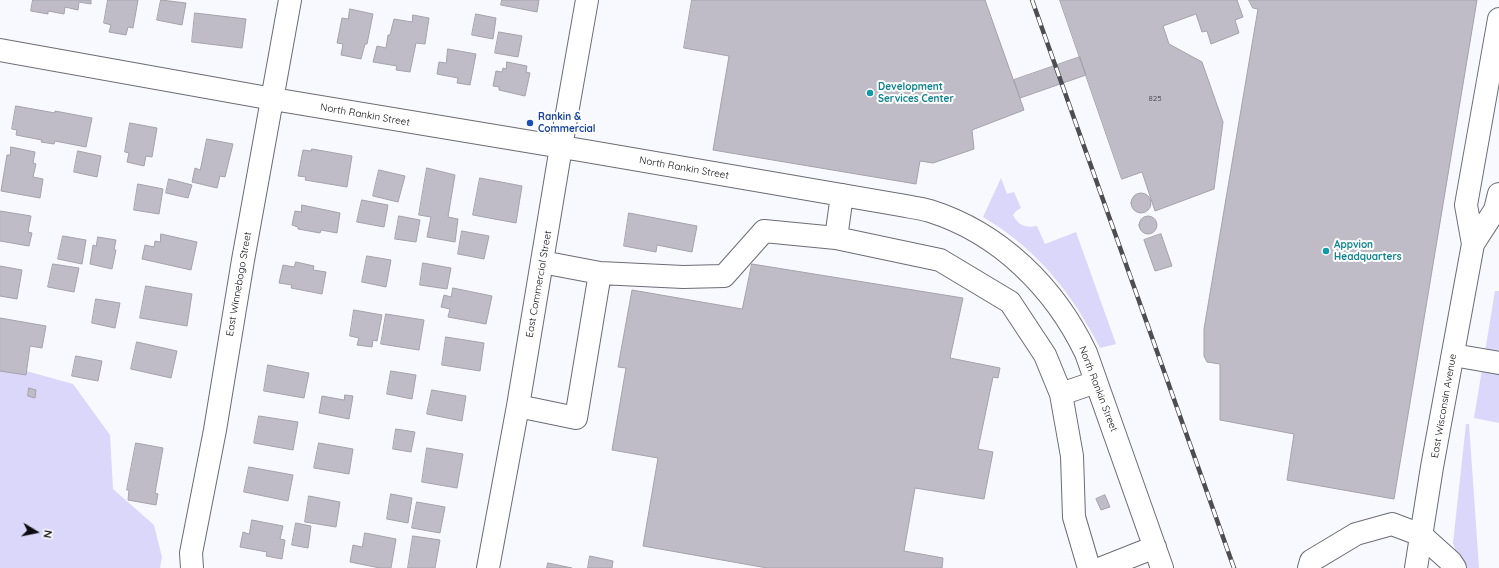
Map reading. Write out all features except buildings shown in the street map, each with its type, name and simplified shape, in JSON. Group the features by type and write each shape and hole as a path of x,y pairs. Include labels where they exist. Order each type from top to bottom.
{"street":[{"name":"East Winnebago Street","path":"192,568 191,553 215,430 243,260 290,0"},
{"name":"East Commercial Street","path":"488,568 518,406 587,0"},
{"name":"East Wisconsin Avenue","path":"1416,568 1473,244 1466,206 1499,19"},
{"name":"North Rankin Street","path":"0,50 273,99 842,195 930,211 966,225 999,245 1028,270 1049,294 1070,322 1086,353 1162,568"},
{"name":"East Wisconsin Avenue","path":"1473,244 1495,210 1499,194"},
{"path":"836,238 842,195"},
{"path":"542,262 600,273 682,277 724,276 764,231 836,238 940,260 1010,302 1045,355 1061,394 1072,456 1074,517 1090,568"},
{"path":"518,406 576,418 600,273"},
{"path":"1453,354 1499,363"},
{"path":"1061,394 1096,382"},
{"path":"1309,568 1311,561 1356,534 1392,524 1422,535 1456,568"},
{"path":"1102,568 1155,547"}],"shaded area":[{"path":"1001,178 1007,194 1014,192 1021,208 1013,215 1015,219 1020,224 1029,227 1037,226 1045,244 1076,232 1116,344 1100,348 1078,309 1051,274 1020,243 983,217"},
{"path":"1495,291 1499,291 1499,423 1474,418"},
{"path":"0,369 19,369 73,384 110,435 113,489 154,525 162,557 160,568 0,568"},
{"path":"1466,424 1469,424 1479,568 1465,568 1453,543"}],"railway":[{"path":"1032,0 1234,568"}],"place":[{"name":"Development Services Center","path":"870,93"},
{"name":"Rankin & Commercial","path":"530,123"},
{"name":"Appvion Headquarters","path":"1326,251"}]}
